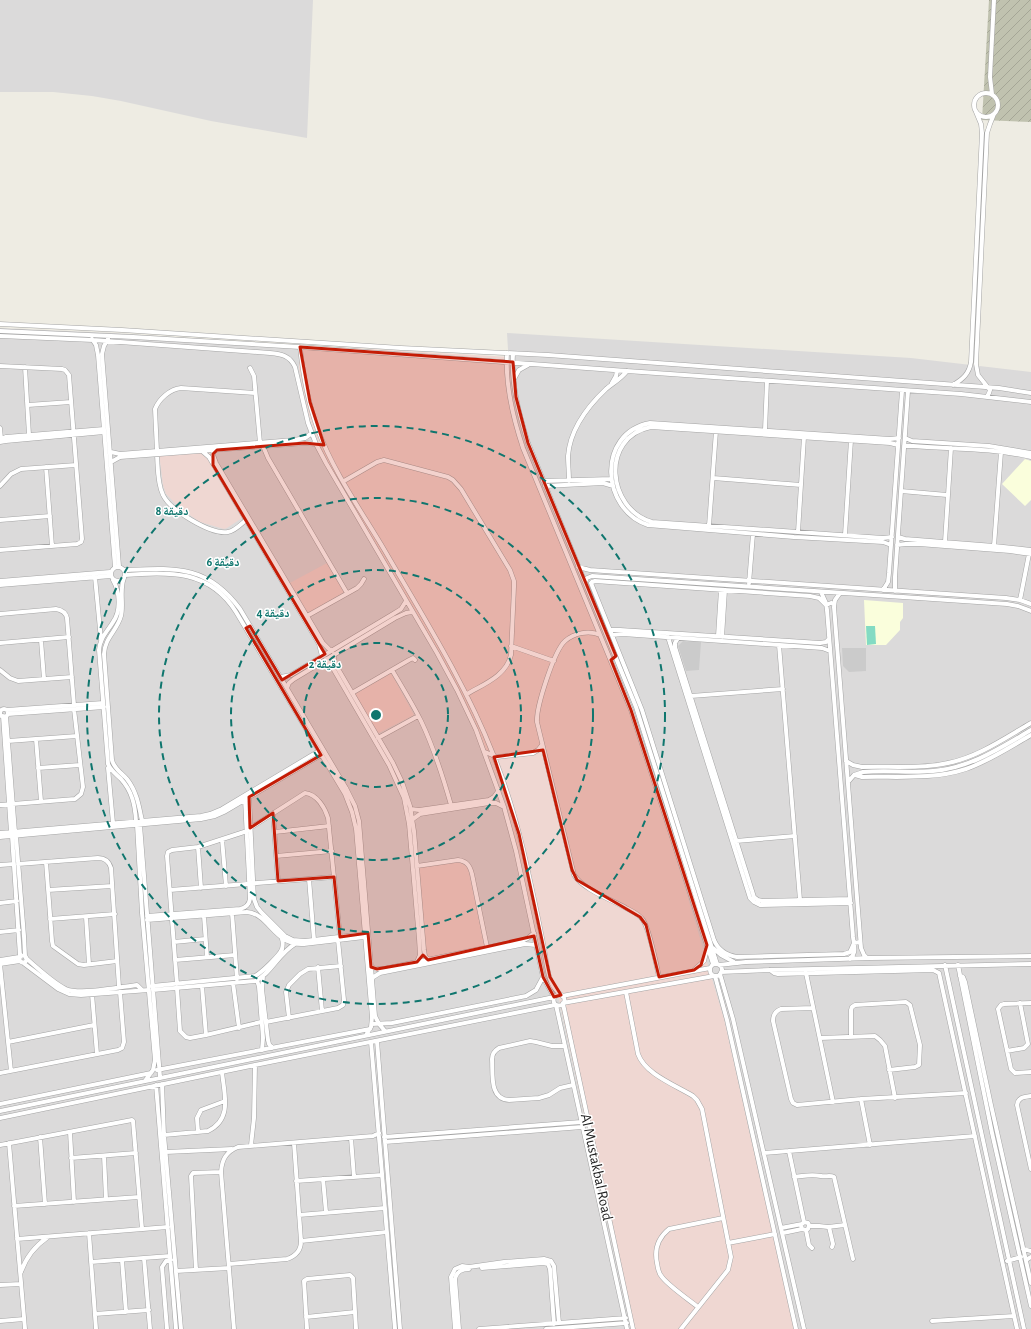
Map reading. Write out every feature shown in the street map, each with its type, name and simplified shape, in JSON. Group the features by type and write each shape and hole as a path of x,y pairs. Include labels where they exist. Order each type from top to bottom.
{"street":[{"path":"992,94 990,77 994,0"},
{"path":"953,385 969,371 971,362 982,142 982,127 974,104 978,96 984,93 992,94 997,98 999,103 998,109 988,127 976,364 978,375 990,392 987,397"},
{"path":"976,112 984,117 994,114"},
{"path":"982,142 987,142"},
{"path":"0,324 561,356 999,388 1031,393"},
{"path":"0,332 279,354 284,355 291,360 296,371 303,403 316,444 348,503 425,632 457,690 485,752 499,790 516,851 543,977 554,997 553,1001 556,1005"},
{"path":"161,333 167,335 166,339"},
{"path":"187,334 186,337 193,340"},
{"path":"0,336 91,338 111,336 193,340 845,386 999,398 1031,402"},
{"path":"111,336 104,346 102,354 111,452 117,567 111,576"},
{"path":"91,338 96,345 98,355 117,567 124,574"},
{"path":"300,347 310,402 318,430 354,499 431,629 467,694 495,757 521,842 550,977 554,988 564,999 563,1004"},
{"path":"401,348 403,352 401,354"},
{"path":"415,355 414,352 417,348"},
{"path":"507,354 509,392 517,430 523,448 631,710 715,965"},
{"path":"513,354 516,397 528,443 616,656 640,719 701,922"},
{"path":"560,366 557,361 561,356"},
{"path":"514,380 517,373 522,368 532,364"},
{"path":"0,366 62,369 65,370 69,376 82,540 77,544 0,550"},
{"path":"25,367 30,435"},
{"path":"250,368 254,376 261,444 347,593"},
{"path":"296,371 303,369"},
{"path":"569,481 569,450 576,428 586,411 612,383 616,376 617,370"},
{"path":"612,383 622,377 627,371"},
{"path":"831,386 833,382 832,376"},
{"path":"845,386 843,382 846,377"},
{"path":"765,430 768,381"},
{"path":"246,520 232,530 226,532 203,527 192,521 169,503 163,495 160,485 155,410 159,402 172,390 181,388 255,393"},
{"path":"999,388 997,393 999,398"},
{"path":"883,590 888,582 889,573 902,391"},
{"path":"895,591 908,391"},
{"path":"28,405 72,402"},
{"path":"900,418 906,419"},
{"path":"751,532 709,526 672,526 643,519 632,512 625,502 617,484 615,467 618,452 623,441 634,428 650,423 765,430 898,445"},
{"path":"892,537 883,538 845,535 751,532 648,525 635,519 621,505 612,486 612,456 617,445 636,432 650,427 804,437 899,438"},
{"path":"0,428 0,440"},
{"path":"0,440 6,441 38,436 104,431"},
{"path":"709,526 716,431"},
{"path":"294,442 305,438 312,433"},
{"path":"0,440 30,435 38,436"},
{"path":"796,534 804,437"},
{"path":"905,438 912,441 951,448 1031,453"},
{"path":"845,535 851,440"},
{"path":"157,453 294,442 316,444"},
{"path":"111,452 125,455 202,451 261,444"},
{"path":"904,446 930,444 983,445 1031,457"},
{"path":"945,542 951,448"},
{"path":"217,450 214,451 213,455 215,464 246,520 320,642 333,653 335,668 381,746 398,771 413,819 422,950 417,962"},
{"path":"202,451 215,464 307,616 320,642 324,658 335,668 352,693 378,738 398,782 408,815 422,950 428,960"},
{"path":"994,546 1001,452"},
{"path":"111,462 125,455"},
{"path":"344,481 377,462 384,460 448,477 458,484 512,576 514,587 509,662 502,672 467,694"},
{"path":"0,486 16,470 76,465"},
{"path":"46,467 52,546"},
{"path":"713,478 801,485"},
{"path":"544,484 600,482 611,479"},
{"path":"544,484 569,481 600,482 612,486"},
{"path":"901,491 948,495"},
{"path":"348,503 354,499"},
{"path":"894,510 900,510"},
{"path":"0,520 50,516"},
{"path":"749,587 751,532"},
{"path":"796,534 891,544"},
{"path":"898,537 919,542 1003,548"},
{"path":"897,545 919,542 945,542 994,546 1030,553 1020,600"},
{"path":"578,566 590,570 1006,598 1020,600 1031,604"},
{"path":"603,577 604,571"},
{"path":"0,581 111,576 118,581 124,574 168,572 199,580 215,589 234,608 281,677 344,789 355,823 375,1016 385,1031"},
{"path":"889,573 895,573"},
{"path":"124,574 121,617 118,624 107,639 104,650 103,705 112,762 127,779 138,799 155,1060 154,1067 145,1081"},
{"path":"0,585 111,576"},
{"path":"101,640 114,621 117,612 117,592 111,576"},
{"path":"585,582 590,576 703,586 723,590 820,592 940,599 1012,605 1031,611"},
{"path":"95,577 101,640 99,650 104,684 113,823"},
{"path":"307,616 359,586 364,579"},
{"path":"826,605 822,600 816,597 793,592 749,587 593,581 591,586 642,710 714,940 718,947 726,954 737,957 844,954 851,950 854,943"},
{"path":"860,588 860,594"},
{"path":"720,637 723,590"},
{"path":"820,592 826,605 855,950 850,959"},
{"path":"840,593 834,604 860,942 862,952 867,958"},
{"path":"940,594 940,599"},
{"path":"281,677 292,677 394,616 403,607 406,601"},
{"path":"826,605 831,603 834,604"},
{"path":"0,614 56,609 66,614 68,618 74,707 83,789 80,796 75,799 0,804"},
{"path":"394,616 412,612"},
{"path":"595,623 589,632 573,636 565,641 559,648 537,711 537,722 574,875 581,884 632,911 640,917 646,925 659,977"},
{"path":"248,627 320,753 344,789"},
{"path":"425,632 431,629"},
{"path":"610,630 805,644 830,651"},
{"path":"589,632 600,636"},
{"path":"612,635 623,634 779,645 822,643 829,639"},
{"path":"0,643 69,637"},
{"path":"668,637 691,696 710,764 753,894 756,899 762,901 850,901"},
{"path":"678,638 675,643 674,650 750,897 753,901 763,905 850,901"},
{"path":"41,640 44,679"},
{"path":"779,645 800,900"},
{"path":"511,646 554,661"},
{"path":"610,658 616,656"},
{"path":"352,693 412,659 415,660"},
{"path":"614,668 619,665"},
{"path":"0,670 16,681 72,677"},
{"path":"392,670 418,716 435,754 451,805"},
{"path":"287,688 292,677"},
{"path":"691,696 783,689"},
{"path":"4,713 103,705"},
{"path":"0,706 4,713 8,741 11,804"},
{"path":"4,713 2,731 14,834 17,901 22,958 62,991 73,995 92,994 119,990 137,985 151,987 202,986 257,980 263,976 286,950 295,944"},
{"path":"378,738 418,716"},
{"path":"846,761 853,765 862,767 930,766 955,762 981,752 1031,723"},
{"path":"848,782 854,775 863,772 925,772 951,768 980,759 1031,730"},
{"path":"854,775 862,777 919,776 952,773 982,762 1031,735"},
{"path":"8,741 77,736"},
{"path":"36,739 41,801"},
{"path":"485,752 495,757 534,752 542,745"},
{"path":"0,837 14,834 113,823 206,819 220,814 320,753"},
{"path":"0,833 14,834 201,816 214,812 320,753"},
{"path":"489,763 495,757"},
{"path":"108,764 111,771 123,782 131,794 139,823 147,918 148,950"},
{"path":"38,768 80,765"},
{"path":"862,767 863,772"},
{"path":"411,809 424,811 486,802 494,797 499,790"},
{"path":"303,794 309,794 317,799 323,806 327,814 332,851 344,1004 340,1008 188,1038 181,1033 168,854 172,850 198,847 222,840 248,829 303,794"},
{"path":"247,798 252,884 254,899 257,907 282,933 297,941 364,936"},
{"path":"413,819 424,811 451,805 486,802 504,806"},
{"path":"273,813 278,882"},
{"path":"844,816 850,815"},
{"path":"275,832 329,826"},
{"path":"736,841 795,836"},
{"path":"222,840 226,886"},
{"path":"198,847 201,888"},
{"path":"276,856 332,851"},
{"path":"0,866 98,858 103,858 110,865 124,1044 120,1049 0,1073"},
{"path":"417,866 458,860 463,861 469,866 487,947"},
{"path":"46,862 52,941 54,948 76,963 89,964 118,961"},
{"path":"16,864 24,936 22,958"},
{"path":"170,890 334,877"},
{"path":"310,879 314,940"},
{"path":"147,918 244,908 250,899 252,884"},
{"path":"48,890 112,886"},
{"path":"363,896 364,936 372,1024 366,1035"},
{"path":"0,903 17,901"},
{"path":"172,916 204,916 247,912 254,914 282,939 295,944 304,944 339,938"},
{"path":"232,913 237,978"},
{"path":"50,919 115,914"},
{"path":"204,916 207,957"},
{"path":"86,917 89,964"},
{"path":"0,932 19,930"},
{"path":"371,967 383,971 524,942 534,933"},
{"path":"174,942 206,939"},
{"path":"177,986 252,977 259,974 281,952 283,945 282,939"},
{"path":"372,978 383,971 487,947 524,942 536,945"},
{"path":"854,943 860,942"},
{"path":"709,945 721,955 736,963"},
{"path":"694,970 701,965 706,958 709,945"},
{"path":"175,960 235,955"},
{"path":"1013,956 1013,964"},
{"path":"1026,956 1024,960 1026,964"},
{"path":"0,1110 558,995 562,996 715,965 746,962 867,958 1031,956"},
{"path":"0,960 22,958 60,986 70,990 142,990 151,987"},
{"path":"11,1071 0,964 22,958"},
{"path":"740,970 738,969 739,965 746,962"},
{"path":"0,1118 253,1065 740,970 1031,964"},
{"path":"715,965 710,972 718,975"},
{"path":"715,965 722,968 718,975 727,1020 796,1329"},
{"path":"945,965 1024,1329"},
{"path":"958,965 989,1118 1021,1250 1031,1283"},
{"path":"289,1018 286,996 287,987 304,970 318,967 341,966"},
{"path":"318,967 322,1011"},
{"path":"770,970 778,974 933,970 938,972 941,976 1017,1329"},
{"path":"806,973 833,1102"},
{"path":"718,975 733,1019 804,1329"},
{"path":"941,976 947,975"},
{"path":"262,1050 266,1042 262,1001 263,976"},
{"path":"372,1024 392,1023 526,996 536,990 543,977"},
{"path":"257,980 262,1001"},
{"path":"233,983 239,1028"},
{"path":"137,985 142,990"},
{"path":"202,986 206,1035"},
{"path":"626,992 638,1054 642,1063 649,1070 693,1096 702,1109 731,1257 728,1270 681,1329"},
{"path":"92,994 97,1054"},
{"path":"851,1037 851,1010 855,1005 906,1002 910,1004 920,1045 919,1064 915,1067 889,1070"},
{"path":"1007,1051 1025,1048 1028,1044 1020,1003"},
{"path":"1031,1003 1001,1005 998,1009 1012,1071 1015,1073 1031,1072"},
{"name":"Al Mustakbal Road","path":"563,1004 633,1329"},
{"name":"Al Mustakbal Road","path":"556,1005 627,1329"},
{"path":"813,1008 781,1010 775,1014 773,1021 792,1102 797,1105 861,1099 966,1093"},
{"path":"153,1017 160,1077"},
{"path":"727,1020 733,1019"},
{"path":"560,1024 567,1023"},
{"path":"8,1042 94,1025"},
{"path":"154,1067 155,1070 159,1070 370,1029"},
{"path":"820,1038 875,1036 884,1046 895,1098"},
{"path":"377,1041 400,1329"},
{"path":"266,1042 272,1048"},
{"path":"371,1042 395,1329"},
{"path":"565,1046 552,1046 530,1042 499,1048 495,1051 492,1059 494,1089 499,1098 509,1100 540,1098 549,1095 560,1088 573,1085"},
{"path":"250,1059 253,1065 254,1118 251,1145"},
{"path":"164,1135 208,1131 220,1124 225,1111 222,1072"},
{"path":"0,1104 151,1073"},
{"path":"162,1084 160,1102 170,1258 180,1329"},
{"path":"156,1085 160,1102 166,1152 176,1271 174,1284 176,1329"},
{"path":"1031,1096 1020,1098 1017,1105 1031,1169"},
{"path":"861,1099 870,1145"},
{"path":"198,1132 197,1118 201,1110 225,1101"},
{"path":"377,1113 382,1112"},
{"path":"0,1145 131,1119 133,1122 142,1229"},
{"path":"385,1140 533,1128 581,1122"},
{"path":"533,1128 582,1127"},
{"path":"70,1132 74,1202"},
{"path":"166,1152 232,1149 251,1145 373,1136 379,1133"},
{"path":"373,1136 379,1139"},
{"path":"764,1153 975,1136"},
{"path":"40,1137 45,1204"},
{"path":"351,1138 354,1177"},
{"path":"9,1143 25,1329"},
{"path":"176,1271 196,1270 290,1258 298,1252 301,1241 294,1143"},
{"path":"232,1149 227,1153 221,1165 221,1172 234,1329"},
{"path":"789,1151 803,1223 801,1226 806,1229"},
{"path":"71,1158 136,1153"},
{"path":"104,1156 106,1199"},
{"path":"196,1270 191,1176 193,1173 221,1172"},
{"path":"794,1177 815,1174 834,1176 853,1259"},
{"path":"296,1181 382,1175"},
{"path":"323,1179 326,1212"},
{"path":"14,1206 139,1197"},
{"path":"299,1215 385,1208"},
{"path":"698,1307 661,1276 655,1254 656,1248 664,1234 669,1230 723,1218"},
{"path":"782,1228 808,1223 806,1229 809,1246 812,1248"},
{"path":"783,1233 819,1226 829,1227 845,1225"},
{"path":"17,1239 168,1227"},
{"path":"829,1227 833,1243 832,1248"},
{"path":"301,1241 387,1232"},
{"path":"89,1233 96,1329"},
{"path":"728,1243 775,1234"},
{"path":"20,1274 24,1263 31,1253 48,1236"},
{"path":"389,1250 394,1250"},
{"path":"1021,1250 1031,1251"},
{"path":"1002,1262 1031,1257"},
{"path":"91,1262 144,1258 170,1258"},
{"path":"144,1258 150,1329"},
{"path":"168,1329 162,1267 170,1258"},
{"path":"1024,1258 1031,1306"},
{"path":"459,1329 455,1279 458,1273 463,1269 544,1259 551,1261 554,1266 556,1324"},
{"path":"122,1260 126,1312"},
{"path":"455,1329 451,1277 455,1269 462,1266 469,1267 510,1263"},
{"path":"307,1329 303,1282 305,1279 350,1275 353,1278 356,1329"},
{"path":"0,1285 21,1284"},
{"path":"94,1314 149,1310"},
{"path":"306,1317 355,1312"},
{"path":"932,1321 1014,1316"},
{"path":"0,1321 24,1319"},
{"path":"546,1329 625,1320"},
{"path":"479,1329 631,1320"}],"highlighted area":[{"path":"300,347 513,362 516,397 528,443 616,656 611,660 631,710 707,945 701,965 694,970 659,977 646,925 640,917 577,880 572,870 543,750 494,757 519,834 550,977 561,995 554,997 543,977 534,936 428,960 423,955 417,962 377,969 371,967 368,933 340,937 334,877 278,881 273,813 250,828 249,797 321,755 246,628 250,626 282,680 325,654 213,465 213,454 217,450 305,443 324,445 310,402"}],"shaded area":[{"path":"0,0 313,0 307,138 211,121 92,96 53,92 0,92"},
{"path":"989,0 1031,0 1031,122 982,120"},
{"path":"0,328 115,333 299,345 299,368 310,419 320,448 454,680 477,726 506,801 547,978 559,999 631,1329 0,1329"},
{"path":"507,333 911,358 1031,372 1031,1329 794,1329 516,418 510,383"},
{"path":"299,345 509,357 510,383 516,418 523,442 632,710 724,1019 794,1329 631,1329 559,999 547,978 506,801 477,726 454,680 320,448 310,419 303,390 299,368"},
{"path":"209,449 213,461 245,516 224,529 200,522 181,509 166,494 163,485 159,453"},
{"path":"1025,459 1031,461 1031,500 1025,506 1002,484"},
{"path":"327,563 344,592 305,616 286,585"},
{"path":"864,600 903,603 903,618 900,622 900,630 886,645 866,645"},
{"path":"683,641 701,642 699,670 686,671 678,646"},
{"path":"842,648 866,648 866,671 849,672 843,666"},
{"path":"391,673 414,715 375,735 352,696"},
{"path":"456,862 462,863 468,868 485,949 423,962 415,868"}],"green space":[{"path":"866,626 875,626 876,644 867,645"}]}
